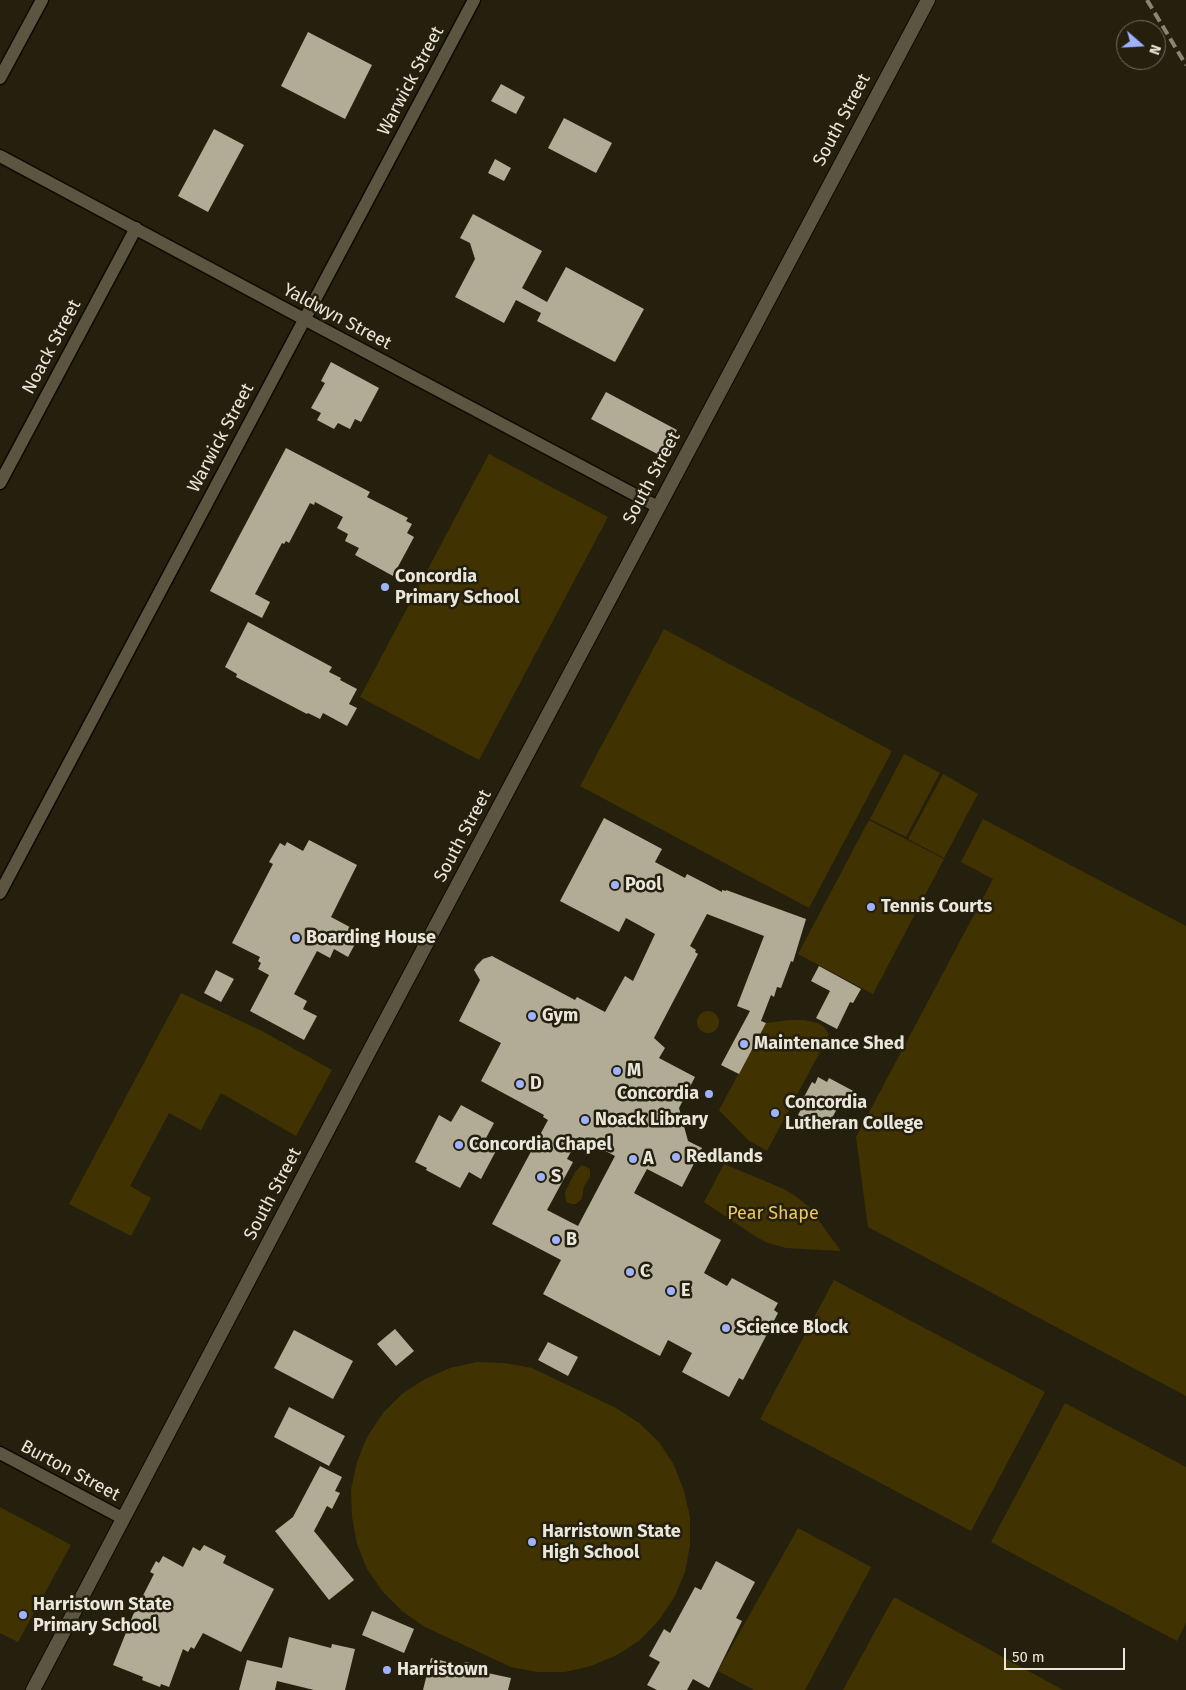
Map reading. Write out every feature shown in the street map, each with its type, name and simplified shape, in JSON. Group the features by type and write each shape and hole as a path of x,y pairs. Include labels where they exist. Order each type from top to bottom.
{"street":[{"path":"0,78 42,0"},
{"name":"Warwick Street","path":"0,894 474,0"},
{"name":"South Street","path":"33,1690 367,1055 928,0"},
{"name":"Yaldwyn Street","path":"0,156 658,507"},
{"name":"Noack Street","path":"0,483 136,228"},
{"name":"Burton Street","path":"0,1453 124,1519"}],"green space":[{"path":"489,454 608,517 479,760 360,697"},
{"path":"664,629 892,751 809,908 580,786"},
{"path":"904,754 940,773 906,837 870,819"},
{"path":"943,774 978,794 944,858 908,839"},
{"path":"983,819 1186,926 1186,1396 868,1227 856,1137 993,879 961,862"},
{"name":"Tennis Courts","path":"869,820 944,859 873,994 798,954"},
{"path":"181,993 262,1031 332,1070 296,1136 221,1093 201,1130 169,1113 130,1186 151,1198 131,1236 69,1204"},
{"path":"708,1011 716,1014 719,1022 716,1030 708,1033 700,1030 697,1022 700,1014"},
{"path":"804,1020 818,1023 825,1028 829,1035 767,1151 748,1140 719,1110 766,1023"},
{"name":"Pear Shape","path":"724,1164 794,1195 808,1206 841,1251 786,1248 768,1243 704,1202"},
{"path":"582,1165 590,1169 590,1177 584,1186 582,1199 576,1204 566,1202 565,1192 575,1172"},
{"path":"834,1280 1045,1392 971,1531 760,1419"},
{"path":"477,1362 504,1363 532,1368 616,1408 639,1423 659,1442 674,1465 684,1491 690,1517 690,1545 685,1572 674,1598 659,1620 640,1640 617,1655 591,1666 565,1672 537,1672 511,1667 425,1627 402,1611 383,1592 367,1569 357,1544 352,1517 351,1489 357,1462 367,1437 383,1413 402,1394 425,1379 450,1368"},
{"path":"1065,1403 1186,1467 1186,1623 1177,1641 991,1542"},
{"name":"Harristown State Primary School","path":"0,1507 71,1545 18,1642 0,1633"},
{"path":"798,1528 871,1567 805,1690 754,1690 718,1671"},
{"path":"894,1597 1063,1690 843,1690"}],"building":[{"path":"308,32 372,65 345,119 281,86"},
{"path":"501,84 525,97 516,114 491,101"},
{"path":"564,118 612,143 596,173 548,148"},
{"path":"214,129 244,145 208,212 178,196"},
{"path":"495,159 511,168 504,181 488,173"},
{"path":"473,214 542,251 522,288 547,302 566,267 644,309 615,362 537,321 541,313 516,300 504,323 455,297 475,259 470,243 460,238"},
{"path":"331,362 379,388 361,422 355,419 350,429 338,423 334,429 317,420 321,413 311,408 325,383 321,381"},
{"path":"606,392 677,430 663,457 591,419"},
{"path":"286,448 370,492 367,497 408,518 406,521 412,524 407,533 414,537 393,576 355,555 359,548 345,541 348,534 337,528 343,517 315,502 314,505 310,503 289,543 286,541 284,544 282,543 255,594 270,602 262,618 210,591"},
{"path":"248,622 332,667 329,672 357,689 349,704 357,708 347,726 323,713 320,719 307,714 236,677 237,674 225,667"},
{"path":"604,818 662,849 655,862 685,878 687,874 722,892 722,890 726,890 806,919 793,962 791,961 781,988 777,987 774,997 771,995 761,1021 766,1023 739,1074 721,1065 750,1011 737,1006 764,936 707,914 690,946 698,954 654,1038 665,1048 659,1058 695,1077 679,1108 688,1141 702,1148 682,1187 647,1169 634,1193 721,1240 704,1273 727,1286 732,1278 778,1303 774,1310 778,1313 743,1380 739,1378 729,1397 682,1372 692,1353 668,1340 660,1356 543,1294 561,1260 492,1224 548,1120 543,1117 544,1115 481,1081 501,1043 459,1021 480,980 474,970 483,959 492,956 575,1000 577,997 605,1012 625,976 633,981 655,934 626,918 619,932 560,901","holes":["579,1137 615,1156 578,1226 547,1210 573,1162 567,1159"]},
{"name":"Boarding House","path":"309,840 357,865 331,917 361,933 348,957 334,949 330,958 317,951 294,994 307,1001 303,1009 317,1016 304,1040 250,1011 269,975 258,969 261,963 258,961 260,957 232,943 273,864 269,862 280,843 285,846 287,842 303,851"},
{"path":"819,966 861,989 853,1003 850,1002 837,1029 816,1018 830,991 811,981"},
{"path":"216,970 234,979 221,1002 204,993"},
{"path":"818,1077 827,1082 829,1078 857,1093 848,1110 839,1105 825,1131 798,1115 807,1098 804,1097 812,1082 815,1084"},
{"name":"Concordia Chapel","path":"461,1105 494,1123 485,1140 498,1147 481,1179 469,1172 460,1188 415,1162 439,1115 451,1122"},
{"path":"395,1329 414,1351 396,1366 377,1344"},
{"path":"294,1330 353,1361 333,1399 274,1368"},
{"path":"548,1342 578,1357 568,1376 538,1360"},
{"path":"289,1407 345,1436 329,1466 274,1437"},
{"path":"320,1466 342,1477 335,1491 340,1493 332,1509 327,1506 314,1531 354,1580 329,1600 275,1531 293,1517"},
{"path":"204,1545 226,1556 223,1563 274,1589 241,1652 203,1633 194,1649 191,1647 188,1652 183,1649 169,1687 161,1684 160,1687 142,1680 143,1677 113,1665 133,1615 154,1574 150,1572 156,1561 159,1563 163,1556 183,1567 193,1547 200,1551"},
{"path":"716,1561 755,1582 736,1618 742,1621 709,1688 693,1679 687,1690 657,1690 647,1685 660,1662 649,1656 664,1629 670,1633 695,1587 701,1590"},
{"path":"372,1611 414,1629 404,1653 362,1635"},
{"path":"289,1637 331,1648 332,1644 355,1649 345,1690 314,1690 277,1681 275,1690 239,1690 247,1660 282,1668"},
{"path":"431,1658 464,1666 465,1662 480,1665 478,1671 511,1678 508,1690 423,1690"}],"railway":[{"path":"1147,0 1186,65"}],"place":[{"name":"Concordia Primary School","path":"385,587"},
{"name":"Pool","path":"615,885"},
{"name":"Tennis Courts","path":"871,907"},
{"name":"Boarding House","path":"296,938"},
{"name":"Gym","path":"532,1016"},
{"name":"Maintenance Shed","path":"744,1044"},
{"name":"M","path":"617,1071"},
{"name":"D","path":"520,1084"},
{"name":"Concordia","path":"709,1094"},
{"name":"Concordia Lutheran College","path":"775,1113"},
{"name":"Noack Library","path":"585,1120"},
{"name":"Concordia Chapel","path":"459,1145"},
{"name":"Redlands","path":"676,1157"},
{"name":"A","path":"633,1159"},
{"name":"S","path":"541,1177"},
{"name":"B","path":"556,1240"},
{"name":"C","path":"630,1272"},
{"name":"E","path":"671,1291"},
{"name":"Science Block","path":"726,1328"},
{"name":"Harristown State High School","path":"532,1542"},
{"name":"Harristown State Primary School","path":"23,1615"},
{"name":"Harristown","path":"387,1670"}]}
